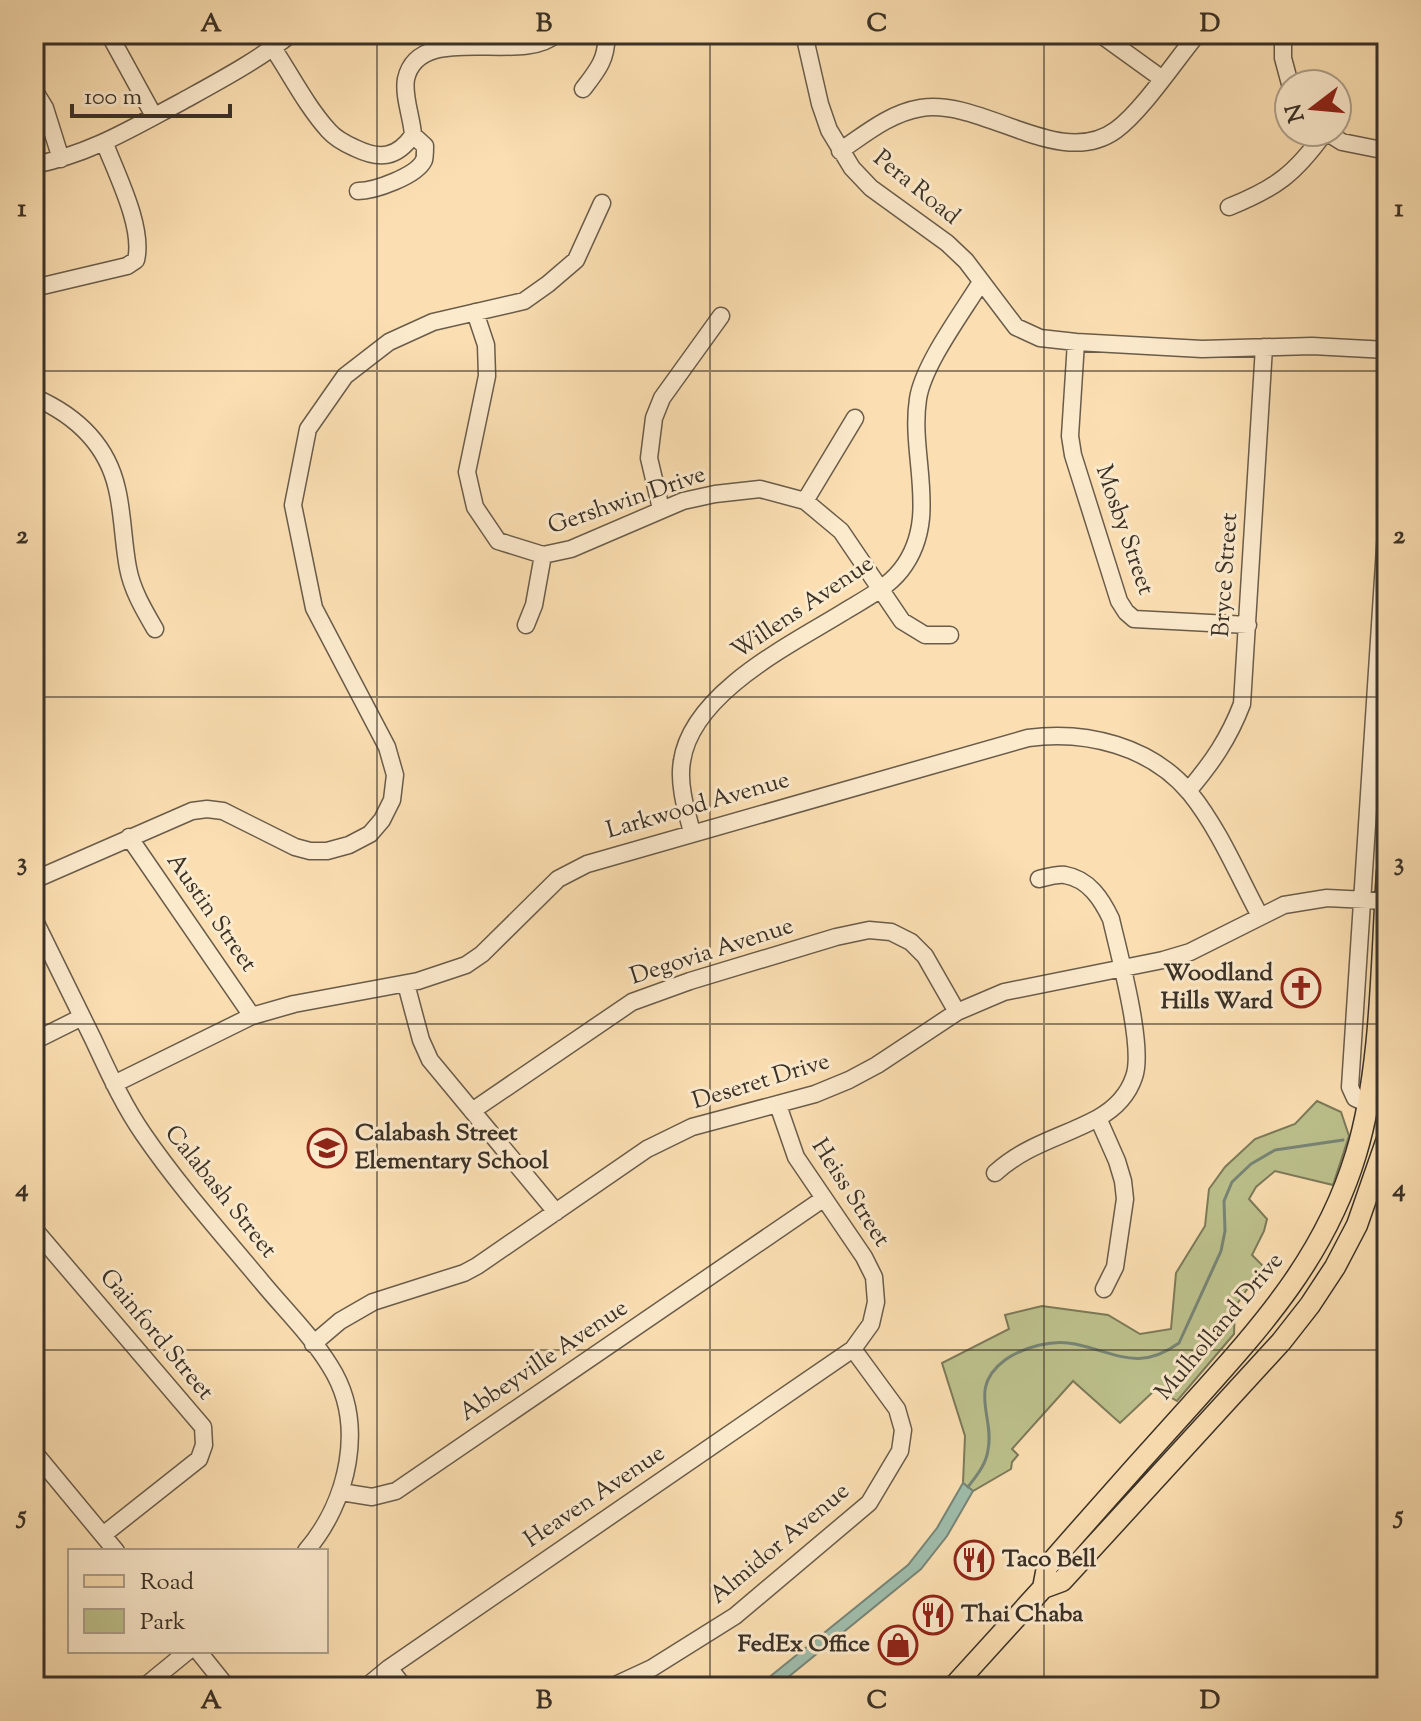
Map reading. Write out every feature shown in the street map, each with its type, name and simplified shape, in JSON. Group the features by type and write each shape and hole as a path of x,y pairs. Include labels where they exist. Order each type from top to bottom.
{"main road":[{"name":"Mulholland Drive","path":"1043,1588 1047,1567 1262,1325 1302,1272 1324,1234 1356,1154 1368,1104 1382,1021 1387,872"},
{"name":"Mulholland Drive","path":"953,1687 1043,1588 1062,1581 1281,1342 1317,1296 1357,1225 1387,1139"},
{"path":"1142,1460 1160,1477"}],"street":[{"path":"109,34 154,116"},
{"path":"34,165 105,144 247,65 291,34"},
{"path":"358,191 380,189 424,161 425,146 413,135 406,80 420,57 453,48 541,44 556,34"},
{"path":"583,89 606,53 606,34"},
{"name":"Pera Road","path":"804,34 820,104 840,151 852,168 871,188 947,243 966,261 981,282"},
{"path":"1100,34 1161,78"},
{"path":"840,151 901,113 942,107 1058,141 1079,143 1099,139 1130,118 1195,37 1202,34"},
{"path":"1283,34 1286,68"},
{"path":"273,48 330,133 344,143 370,155 385,156 396,153 413,135"},
{"path":"34,90 45,108 61,159"},
{"path":"34,288 127,266 136,260 139,248 126,198 105,144"},
{"path":"1353,145 1387,151"},
{"path":"1229,207 1260,195 1288,176 1314,148"},
{"path":"34,880 192,811 207,809 236,816 295,847 310,851 327,851 349,845 370,834 382,820 392,800 395,775 387,747 314,608 293,505 308,429 345,376 389,342 433,322 524,301 548,284 576,260 602,203"},
{"path":"981,282 1016,327 1040,338 1202,349 1312,346 1387,350"},
{"name":"Willens Avenue","path":"692,832 683,795 682,761 690,735 721,693 761,663 879,590 900,571 917,544 923,515 916,424 918,397 928,369 981,282"},
{"name":"Gershwin Drive","path":"475,312 486,345 487,376 467,472 475,507 498,541 543,555 571,549 661,509 715,494 760,489 805,501 841,531 902,621 925,635 950,635"},
{"path":"661,509 649,458 654,418 662,398 721,316"},
{"name":"Mosby Street","path":"1076,342 1070,436 1073,455 1119,601 1134,619 1248,625"},
{"name":"Bryce Street","path":"1188,791 1222,747 1242,704 1264,347"},
{"path":"34,397 69,415 89,432 106,458 117,488 128,570 140,603 155,629"},
{"path":"805,501 855,418"},
{"path":"1368,1104 1355,1098 1350,1087 1387,517"},
{"path":"526,625 534,605 543,555"},
{"name":"Larkwood Avenue","path":"114,1084 252,1016 294,1004 444,974 482,954 537,897 577,868 692,832 1028,738 1056,734 1110,742 1137,753 1164,770 1188,791 1207,817 1260,916"},
{"name":"Austin Street","path":"129,837 252,1016"},
{"path":"995,1173 1014,1156 1112,1109 1135,1076 1138,1052 1111,919 1101,900 1086,884 1065,875 1039,879"},
{"name":"Deseret Drive","path":"313,1344 340,1321 373,1302 477,1266 667,1138 717,1119 778,1105 849,1080 957,1012 1004,992 1190,952 1284,905 1327,898 1386,901"},
{"name":"Calabash Street","path":"34,919 114,1084 155,1152 331,1367 343,1396 349,1427 348,1462 341,1492"},
{"name":"Degovia Avenue","path":"472,1111 632,1002 690,981 858,932 891,932 911,942 925,956 957,1012"},
{"path":"406,984 421,1040 430,1060 556,1212"},
{"path":"34,1041 82,1017"},
{"name":"Heiss Street","path":"778,1105 796,1157 864,1257 874,1277 876,1302 871,1324 853,1349"},
{"path":"1098,1118 1117,1161 1125,1199 1115,1267 1104,1289"},
{"name":"Abbeyville Avenue","path":"341,1492 372,1497 396,1491 823,1199"},
{"name":"Gainford Street","path":"34,1229 203,1427 204,1445 199,1459 103,1535"},
{"name":"Heaven Avenue","path":"366,1687 389,1668 853,1349"},
{"name":"Almidor Avenue","path":"611,1687 664,1661 735,1616 869,1503 900,1451 903,1430 897,1409 853,1349"},
{"path":"34,1452 114,1549"},
{"path":"307,1549 328,1520 341,1492"},
{"path":"144,1687 186,1653"},
{"path":"200,1653 227,1687"},
{"path":"389,1668 404,1687"},
{"path":"34,1677 43,1687"}],"green space":[{"path":"1317,1101 1341,1112 1349,1136 1333,1185 1275,1171 1256,1187 1249,1199 1267,1219 1252,1255 1263,1266 1235,1307 1234,1334 1177,1401 1156,1389 1120,1423 1073,1381 1012,1449 1018,1455 1011,1469 973,1491 963,1483 965,1436 942,1363 1009,1329 1005,1315 1042,1306 1108,1315 1140,1334 1171,1329 1176,1273 1205,1226 1209,1189 1225,1167 1255,1139 1295,1124"}],"shaded area":[{"path":"963,1483 973,1491 947,1536 921,1569 776,1687 757,1687 908,1565 937,1528"}],"waterway":[{"path":"968,1487 983,1465 988,1450 987,1381 1005,1360 1048,1343 1075,1344 1128,1358 1152,1357 1179,1343 1221,1251 1225,1231 1224,1201 1232,1182 1251,1164 1275,1150 1343,1140"}],"place":[{"name":"Woodland Hills Ward","path":"1301,988"},
{"name":"Calabash Street Elementary School","path":"327,1148"},
{"name":"Taco Bell","path":"974,1560"},
{"name":"Thai Chaba","path":"933,1615"},
{"name":"FedEx Office","path":"898,1645"}]}
